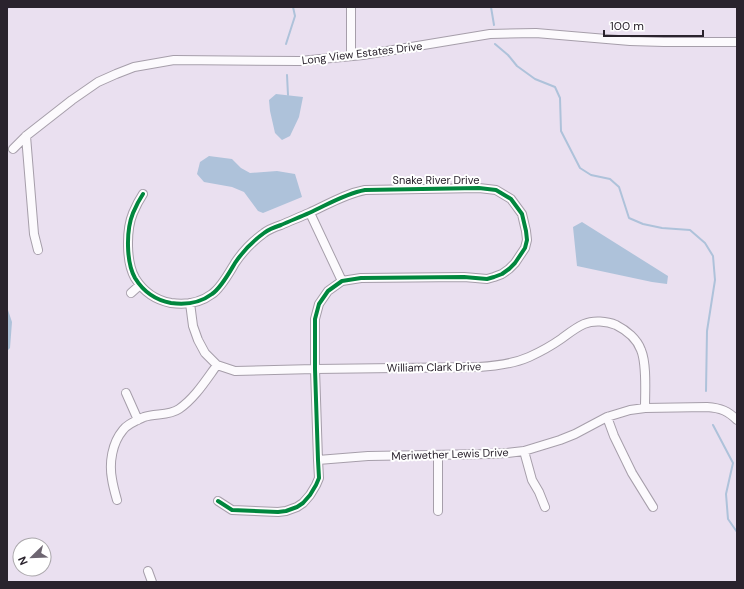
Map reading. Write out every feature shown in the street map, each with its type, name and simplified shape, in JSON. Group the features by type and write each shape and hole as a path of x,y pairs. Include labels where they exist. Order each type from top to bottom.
{"street":[{"path":"351,7 351,56"},
{"name":"Long View Estates Drive","path":"13,149 26,136 84,91 98,82 134,67 174,60 300,62 351,56 490,34 536,33 630,41 737,42"},
{"path":"26,136 34,234 38,250"},
{"name":"Snake River Drive","path":"143,194 133,213 130,224 128,248 132,272 140,285 151,295 160,300 174,303 190,303 212,294 224,281 236,262 249,246 267,231 310,213 343,196 355,192 364,190 479,188 496,190 511,199 522,214 527,240 525,248 515,263 502,274 487,279 464,277 361,278 342,281 328,291 319,304 315,319 318,460 318,478 316,485 303,503 286,511 232,510 218,501"},
{"path":"310,213 342,281"},
{"path":"131,293 140,285"},
{"path":"117,500 110,465 116,441 123,429 145,417 178,410 192,398 217,365 205,353 198,340 193,326 190,303"},
{"name":"William Clark Drive","path":"217,365 235,371 496,366 513,363 546,349 572,330 585,324 597,322 611,323 624,329 634,339 641,350 644,363 645,408"},
{"path":"126,394 138,420"},
{"name":"Meriwether Lewis Drive","path":"318,460 368,456 501,454 524,451 575,434 607,417 630,410 645,408 717,408 732,415 737,420"},
{"path":"607,417 614,436 632,473 653,507"},
{"path":"524,451 532,480 539,492 544,507"},
{"path":"438,456 438,511"},
{"path":"148,571 152,582"}],"water":[{"path":"276,94 303,97 299,117 290,136 282,140 275,133 270,111 269,100"},
{"path":"209,156 232,159 241,168 250,173 277,171 295,174 302,197 263,213 258,211 244,192 232,187 204,182 197,174 200,162"},
{"path":"582,222 668,276 667,284 577,266 573,227"},
{"path":"7,307 12,322 10,348 7,351"}],"waterway":[{"path":"286,44 295,16 293,7"},
{"path":"491,7 494,25"},
{"path":"495,44 508,55 517,66 535,79 555,87 560,98 561,131 580,168 591,175 610,179 619,187 629,218 643,224 662,228 690,230 705,243 713,256 715,280 707,331 706,391"},
{"path":"287,75 288,95"},
{"path":"713,425 733,463 726,494 728,519 737,532"}],"cycle path":[{"path":"143,194 133,213 129,228 128,246 132,271 138,283 146,291 160,300 176,304 197,301 207,297 215,291 222,284 245,250 268,230 357,192 365,190 479,188 496,190 511,199 522,214 527,240 525,248 515,263 502,274 487,279 464,277 361,278 342,281 328,291 319,304 315,319 315,369 319,478 316,485 303,503 286,511 232,510 218,501"}]}
